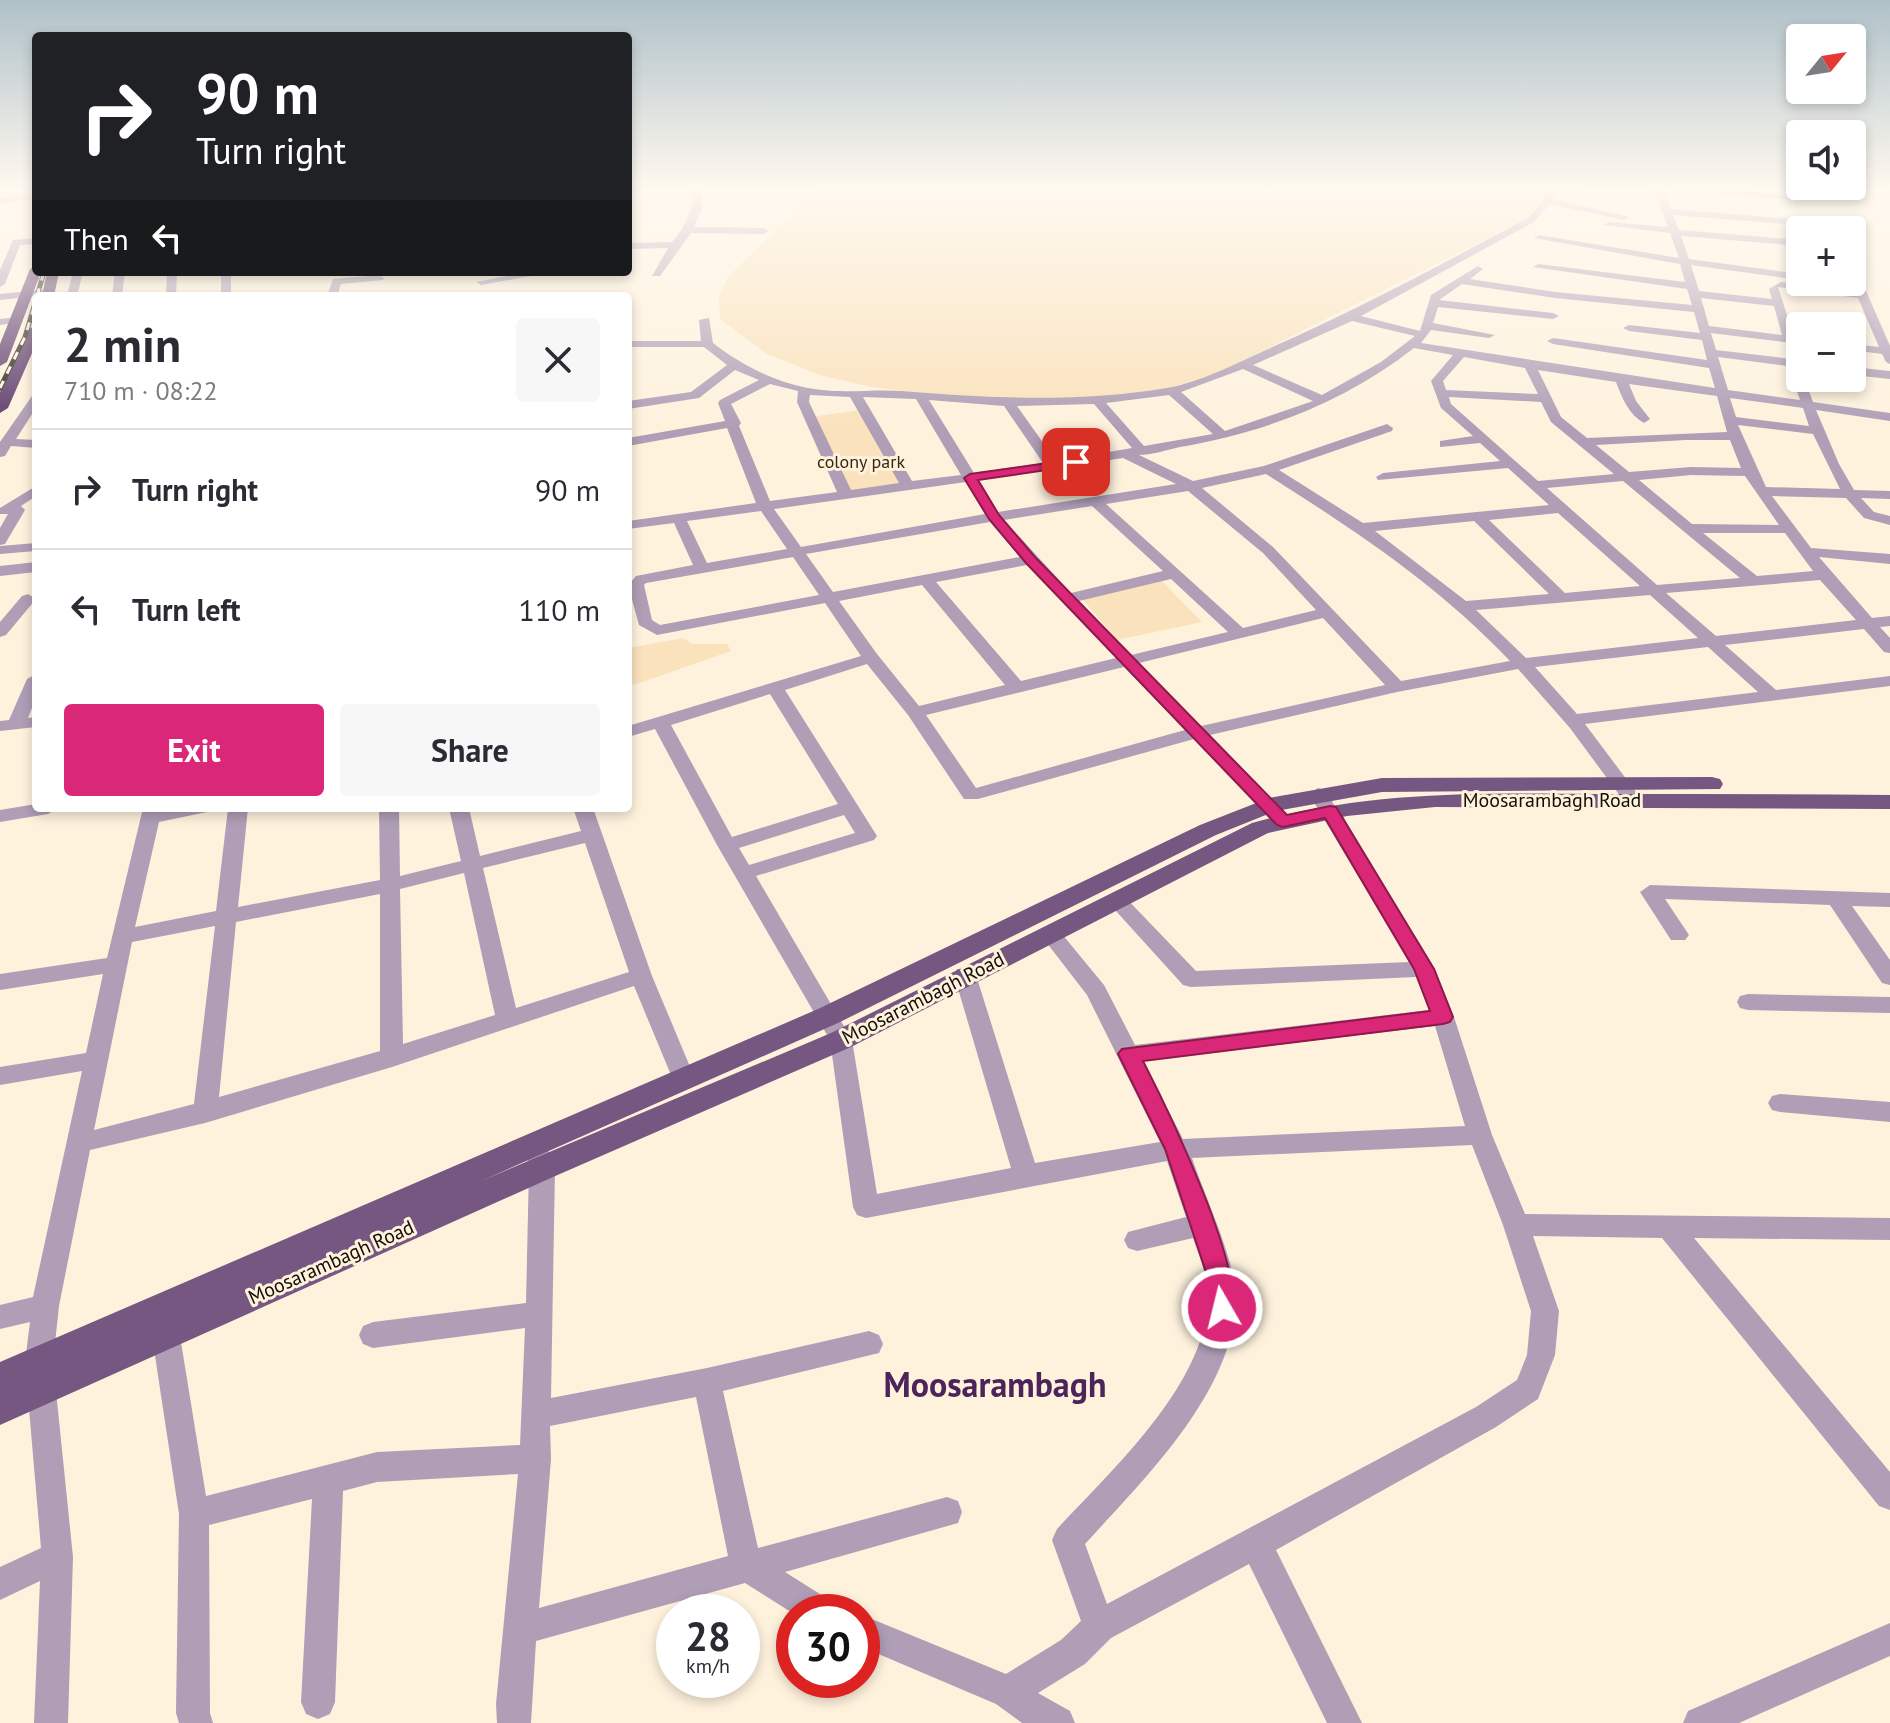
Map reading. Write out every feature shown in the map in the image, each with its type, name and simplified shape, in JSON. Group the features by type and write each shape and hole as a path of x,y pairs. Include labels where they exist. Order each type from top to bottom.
{"highway":[{"path":"2,354 34,276"},
{"path":"0,408 32,348"}],"main road":[{"name":"Moosarambagh Road","path":"0,1408 166,1336 539,1157 684,1081 828,1016 1208,830 1324,802 1376,804 1628,791 1890,788"},
{"name":"Moosarambagh Road","path":"1628,791 1890,802"},
{"name":"Moosarambagh Road","path":"0,1378 384,1209 539,1157 841,1040 1260,828 1276,813"}],"street":[{"path":"656,274 660,268"},
{"path":"632,344 707,344 734,365 804,391 1008,403 1097,400 1172,391 1243,365 1351,317 1441,268"},
{"path":"1524,291 1528,276 1536,268"},
{"path":"1547,268 1778,303"},
{"path":"1687,268 1735,436 1750,472 1824,575 1890,648"},
{"path":"1758,268 1772,279 1786,281"},
{"path":"1422,335 1433,303 1445,290 1478,269"},
{"path":"333,292 337,281 379,278"},
{"path":"1772,279 1786,278"},
{"path":"1772,279 1786,322"},
{"path":"1461,281 1555,295 1699,309"},
{"path":"0,297 32,294"},
{"path":"1552,369 1555,295"},
{"path":"1863,296 1888,356"},
{"path":"1433,303 1553,316"},
{"path":"1628,303 1630,358"},
{"path":"1351,317 1422,335 1461,354 1890,417"},
{"path":"0,322 18,320"},
{"path":"705,320 707,344"},
{"path":"1629,328 1786,339"},
{"path":"632,524 1052,466 1223,436 1324,401 1422,335 1489,335"},
{"path":"1553,341 1630,358 1786,363"},
{"path":"1866,350 1888,356"},
{"path":"1461,354 1437,381 1445,405 1772,695"},
{"path":"695,395 734,365"},
{"path":"1243,365 1324,401"},
{"path":"1530,365 1556,419 1752,580"},
{"path":"1866,372 1890,375"},
{"path":"1621,379 1630,402 1644,419"},
{"path":"632,404 695,395 724,403 769,380"},
{"path":"804,391 803,402 846,495"},
{"path":"1172,391 1223,436"},
{"path":"1804,392 1817,431 1850,493 1867,513 1890,521"},
{"path":"854,393 908,487"},
{"path":"1440,393 1545,398"},
{"path":"920,396 994,517 1030,560 1125,662 1276,813"},
{"path":"1097,400 1134,453 1191,486 1268,550 1397,687"},
{"path":"724,403 735,423 764,505 871,658 915,712 971,795 1196,733 1397,687 1520,664 1890,621"},
{"path":"1008,403 1052,466"},
{"path":"4,448 32,405"},
{"path":"1731,420 1817,431"},
{"path":"632,441 735,423"},
{"path":"1350,425 1368,435"},
{"path":"1030,560 657,630 647,626 637,581 795,551 1191,486 1268,469 1387,428"},
{"path":"1583,442 1735,436"},
{"path":"1445,444 1483,439"},
{"path":"4,448 32,444"},
{"path":"1383,477 1511,464"},
{"path":"1268,469 1361,528 1463,606 1572,720 1628,791"},
{"path":"1536,485 1691,471 1750,472"},
{"path":"1761,491 1890,495"},
{"path":"0,541 8,511 32,493"},
{"path":"1096,502 1240,634"},
{"path":"1361,528 1562,508"},
{"path":"8,511 32,510"},
{"path":"1476,515 1562,598"},
{"path":"678,517 702,569"},
{"path":"1688,528 1790,529"},
{"path":"0,550 32,547"},
{"path":"1808,552 1890,559"},
{"path":"0,571 32,567"},
{"path":"1067,599 1175,573"},
{"path":"1463,606 1824,575"},
{"path":"926,580 1017,688"},
{"path":"0,602 32,598"},
{"path":"0,632 32,598"},
{"path":"915,712 1325,613"},
{"path":"632,731 871,658"},
{"path":"1572,720 1890,681"},
{"path":"8,725 32,686"},
{"path":"744,873 867,836 775,688"},
{"path":"8,725 32,722"},
{"path":"661,723 727,845 841,1040 866,1207 1176,1149 1480,1135"},
{"path":"880,1640 1031,1713 1073,1652 1099,1626 1256,1544 1486,1417 1528,1389 1541,1355 1545,1311 1516,1225 1480,1135 1443,1017 1424,969 1324,802"},
{"path":"727,845 848,807"},
{"path":"0,816 32,811"},
{"path":"205,1113 238,812"},
{"path":"389,812 392,1058"},
{"path":"460,812 507,1020"},
{"path":"584,812 641,976 684,1081"},
{"path":"51,1723 57,1557 39,1362 45,1306 116,964 152,813"},
{"path":"122,937 389,885 592,835"},
{"path":"1678,935 1650,892 1890,900"},
{"path":"1836,898 1890,977"},
{"path":"1116,900 1191,979 1424,969"},
{"path":"1050,933 1096,991 1176,1149 1220,1278 1222,1308 1212,1350 1190,1398 1122,1481 1068,1540 1099,1626"},
{"path":"0,982 116,964"},
{"path":"965,975 1026,1175"},
{"path":"80,1143 205,1113 392,1058 641,976"},
{"path":"1748,1002 1890,1005"},
{"path":"1129,1054 1443,1017"},
{"path":"0,1076 97,1060"},
{"path":"1780,1103 1890,1112"},
{"path":"514,1723 513,1704 536,1459 534,1415 541,1314 539,1157"},
{"path":"1137,1240 1200,1225"},
{"path":"1516,1225 1890,1229"},
{"path":"1668,1226 1890,1495"},
{"path":"0,1317 45,1306"},
{"path":"373,1335 541,1314"},
{"path":"166,1336 194,1514 193,1713 196,1723"},
{"path":"534,1415 707,1381 869,1344"},
{"path":"707,1381 746,1566 791,1594"},
{"path":"194,1514 377,1467 536,1459"},
{"path":"318,1702 328,1480"},
{"path":"522,1629 947,1512"},
{"path":"1256,1544 1345,1723"},
{"path":"0,1584 57,1557"},
{"path":"1700,1723 1890,1639"}],"green space":[{"path":"737,268 1427,268 1220,372 1162,390 1105,397 984,401 872,387 823,376 767,354 720,319 719,295"},
{"name":"colony park","path":"860,410 904,485 849,493 811,417"},
{"path":"1161,580 1202,622 1117,640 1082,599"},
{"path":"683,638 692,644 727,644 731,651 632,686 632,647"}],"railway":[{"path":"38,292 43,276"},
{"path":"0,388 25,337 32,313"}],"district":[{"name":"Moosarambagh","path":"995,1384"}],"route":[{"path":"1076,462 970,478 994,517 1030,560 1125,662 1283,821 1330,811 1424,969 1443,1017 1129,1054 1176,1149 1220,1278 1222,1308"}]}
